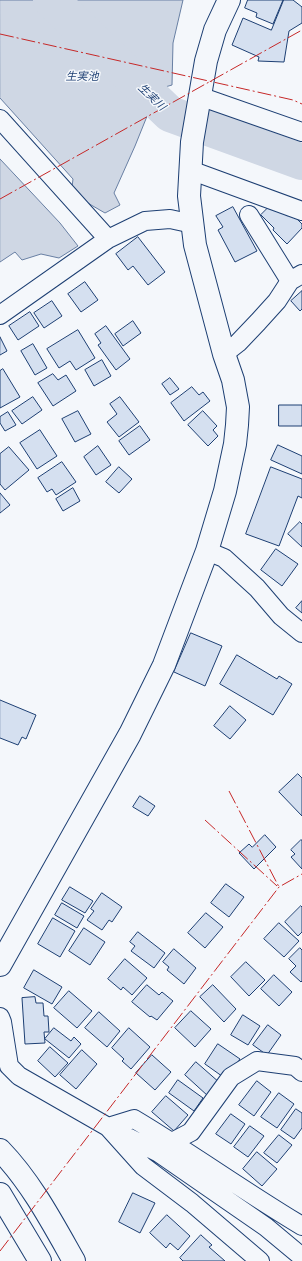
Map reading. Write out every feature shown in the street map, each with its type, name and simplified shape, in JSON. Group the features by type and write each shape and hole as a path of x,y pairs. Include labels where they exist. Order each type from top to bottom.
{"street":[{"path":"0,965 130,734 164,665 207,551 225,491 238,425 238,407 233,380 224,354 195,245 189,196 192,142 199,96 206,62 215,30 229,0"},
{"path":"199,96 302,132"},
{"path":"0,120 108,239"},
{"path":"190,170 302,210"},
{"path":"224,354 238,343 258,322 296,277 248,215"},
{"path":"0,315 108,239 145,221 170,219 193,224"},
{"path":"207,551 224,558 257,588 281,616 302,633"},
{"path":"0,1017 9,1066 19,1076 108,1127 159,1153 266,1228 302,1258"},
{"path":"172,1142 191,1132 231,1078 258,1061 295,1066 302,1072"},
{"path":"108,1127 134,1119 302,1226"},
{"path":"108,1127 143,1166 192,1203 260,1261"},
{"path":"0,1150 14,1164 42,1206 74,1261"},
{"path":"0,1194 40,1261"}],"water":[{"name":"生実池","path":"0,0 183,0 173,43 172,85 158,89 114,193 120,205 105,213 86,202 72,187 73,179 0,98"},
{"path":"0,159 60,223 78,246 59,258 41,254 22,260 15,252 0,262"}],"building":[{"path":"248,0 283,0 273,24 256,17 257,13 245,8"},
{"path":"284,0 293,0 302,7 302,23 289,31 284,62 258,61 259,57 232,45 243,18 271,30"},
{"path":"273,203 287,216 291,213 302,224 302,228 287,244 261,215"},
{"path":"233,207 257,251 235,262 218,230 223,227 216,216"},
{"path":"138,237 165,272 148,285 133,266 128,270 116,254"},
{"path":"85,282 98,300 81,312 68,294"},
{"path":"302,291 302,309 300,311 291,301"},
{"path":"52,301 62,316 44,328 34,313"},
{"path":"30,312 39,326 18,340 9,326"},
{"path":"133,321 141,333 123,346 115,334"},
{"path":"106,326 130,359 116,370 98,345 101,343 95,334"},
{"path":"78,330 95,358 76,370 70,361 59,368 47,349"},
{"path":"0,337 7,351 0,355"},
{"path":"33,344 47,368 35,375 21,351"},
{"path":"102,360 111,376 94,386 85,370"},
{"path":"3,369 20,397 0,408 0,371"},
{"path":"53,374 58,380 66,375 76,391 53,406 38,383"},
{"path":"170,378 179,389 170,395 162,384"},
{"path":"192,387 199,395 203,392 210,401 184,421 171,403"},
{"path":"33,397 42,410 22,424 12,411"},
{"path":"120,397 139,422 119,437 107,422 117,414 110,404"},
{"path":"279,405 302,405 302,426 279,426"},
{"path":"78,411 91,434 75,442 62,419"},
{"path":"203,411 217,426 213,430 218,436 208,446 188,425"},
{"path":"8,412 16,425 5,431 0,423 0,417"},
{"path":"140,426 150,440 129,455 119,441"},
{"path":"40,430 57,456 37,469 20,443"},
{"path":"278,445 302,456 302,474 271,460"},
{"path":"98,446 111,465 96,475 84,457"},
{"path":"9,447 29,470 5,490 0,484 0,454"},
{"path":"62,462 76,482 56,495 52,489 47,492 38,478"},
{"path":"119,467 132,479 119,493 106,482"},
{"path":"271,467 302,479 302,498 298,496 279,546 246,534"},
{"path":"73,488 80,501 63,511 56,499"},
{"path":"0,493 10,505 0,513"},
{"path":"300,522 302,524 302,547 288,534"},
{"path":"276,549 298,564 282,586 261,570"},
{"path":"302,601 302,613 296,608"},
{"path":"191,633 222,646 205,686 174,672"},
{"path":"237,655 277,679 279,676 292,684 273,715 220,684"},
{"path":"0,700 36,715 26,739 22,737 18,745 0,738"},
{"path":"230,706 246,720 230,739 214,726"},
{"path":"298,774 302,778 302,816 279,792"},
{"path":"140,796 155,806 148,816 133,807"},
{"path":"265,835 276,847 254,869 239,853 249,844 252,847"},
{"path":"301,840 302,869 291,857 295,854 291,850"},
{"path":"226,884 244,897 229,917 211,903"},
{"path":"70,887 93,901 85,913 62,900"},
{"path":"102,893 122,907 112,922 109,920 102,930 87,920 94,911 91,909"},
{"path":"62,903 84,916 77,928 55,915"},
{"path":"301,906 302,932 298,936 285,922"},
{"path":"206,913 223,927 205,948 188,933"},
{"path":"53,918 75,931 60,957 38,944"},
{"path":"279,923 299,941 284,957 264,939"},
{"path":"84,928 105,942 90,965 69,951"},
{"path":"138,932 165,953 154,968 131,951 135,946 130,942"},
{"path":"300,948 302,950 301,982 290,972 296,966 289,959"},
{"path":"174,949 196,968 184,984 167,970 169,967 163,962"},
{"path":"125,959 147,978 132,995 123,987 121,990 108,979"},
{"path":"246,962 265,980 249,996 231,977"},
{"path":"34,970 62,987 52,1004 24,988"},
{"path":"274,975 292,992 279,1006 261,989"},
{"path":"147,985 159,995 162,992 173,1001 157,1020 151,1016 150,1017 132,1002"},
{"path":"213,985 236,1009 224,1022 200,997"},
{"path":"69,991 92,1011 77,1028 54,1008"},
{"path":"35,997 36,1003 43,1003 44,1016 48,1016 49,1032 44,1032 45,1043 25,1044 22,998"},
{"path":"191,1011 211,1029 195,1047 175,1028"},
{"path":"99,1012 120,1031 107,1047 85,1028"},
{"path":"243,1015 260,1026 248,1045 231,1035"},
{"path":"268,1025 281,1035 267,1055 253,1045"},
{"path":"54,1028 71,1041 74,1037 81,1044 69,1058 45,1039"},
{"path":"129,1028 150,1047 131,1069 122,1061 124,1059 112,1048"},
{"path":"218,1044 240,1059 226,1079 205,1064"},
{"path":"50,1047 68,1063 55,1077 38,1061"},
{"path":"82,1050 97,1064 76,1089 60,1075"},
{"path":"152,1055 171,1072 155,1090 136,1073"},
{"path":"196,1062 220,1083 208,1096 185,1075"},
{"path":"178,1080 203,1098 194,1111 169,1093"},
{"path":"257,1081 271,1092 254,1116 239,1105"},
{"path":"279,1093 294,1104 277,1128 261,1117"},
{"path":"166,1096 188,1115 174,1131 152,1112"},
{"path":"296,1109 302,1113 302,1128 294,1139 281,1130"},
{"path":"231,1114 245,1124 231,1144 216,1134"},
{"path":"250,1126 264,1136 248,1157 234,1147"},
{"path":"279,1135 292,1145 277,1163 264,1153"},
{"path":"257,1152 277,1169 262,1186 243,1169"},
{"path":"133,1193 155,1203 140,1233 119,1222"},
{"path":"167,1215 190,1236 178,1250 170,1243 166,1248 150,1233"},
{"path":"201,1235 212,1245 209,1247 225,1261 183,1261 180,1258"}],"waterway":[{"name":"生実川","path":"51,0 170,114 302,162"}],"power":[{"path":"0,199 302,30"},
{"path":"0,34 293,100 302,104"},
{"path":"229,791 279,887"},
{"path":"205,820 277,886"},
{"path":"0,1251 279,887 302,874"}]}
